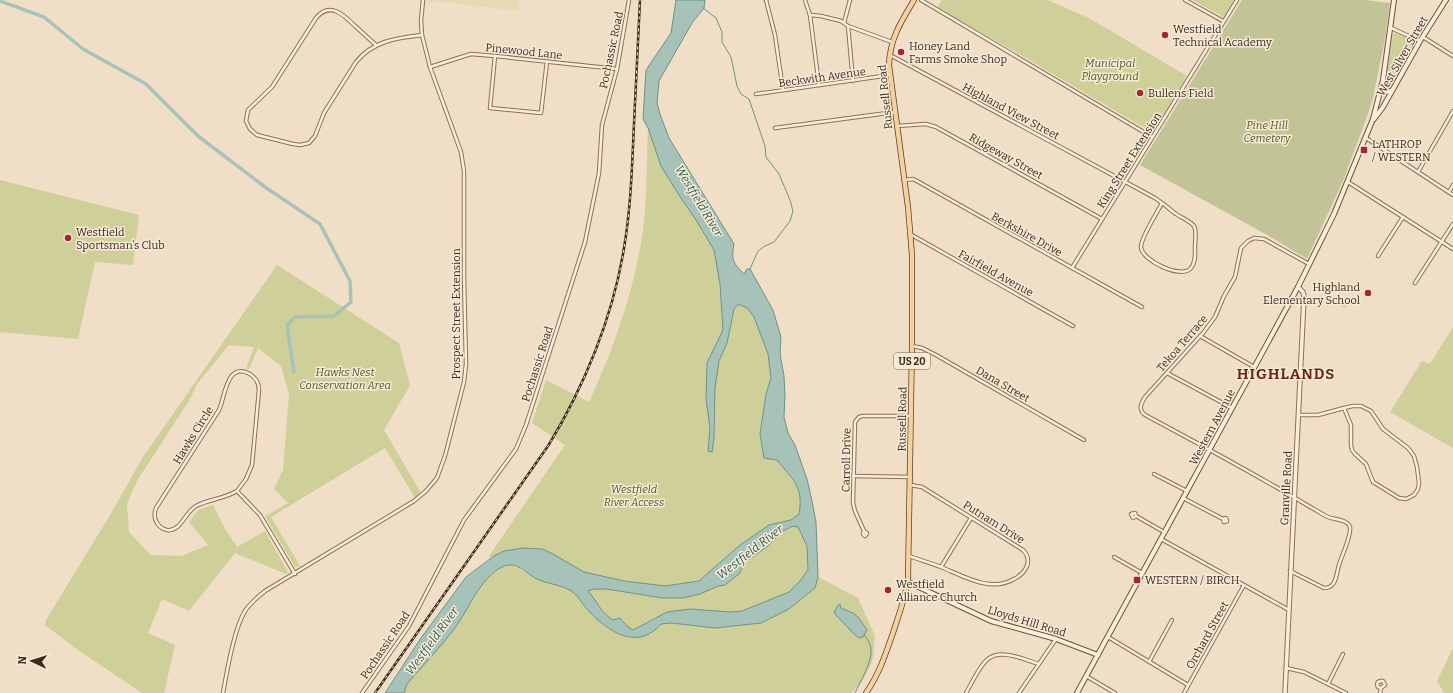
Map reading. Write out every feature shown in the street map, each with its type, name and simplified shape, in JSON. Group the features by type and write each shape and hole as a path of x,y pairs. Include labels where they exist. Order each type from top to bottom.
{"main road":[{"name":"US 20","path":"892,42 914,0"},
{"path":"1373,121 1391,28 1394,0"},
{"name":"West Silver Street","path":"1373,121 1383,107 1421,39 1446,0"},
{"name":"Russell Road","path":"866,693 874,681 883,662 908,582 912,262 904,180 890,75 890,55 892,42"},
{"name":"Western Avenue","path":"1077,693 1310,264 1334,214 1373,121"},
{"name":"Lloyds Hill Road","path":"908,582 991,621 1056,639 1098,655"}],"street":[{"name":"Prospect Street Extension","path":"223,693 239,626 246,610 261,595 414,501 426,491 437,478 445,456 464,382 466,364 464,171 461,152 430,67 422,35 421,21 423,0"},
{"name":"Pochassic Road","path":"362,693 409,626 464,520 516,449 526,425 585,242 599,172 602,125 617,69 629,0"},
{"path":"766,0 776,35 783,90"},
{"path":"804,0 810,15 819,85"},
{"path":"844,22 850,0"},
{"path":"921,0 1152,137"},
{"path":"1185,0 1223,21"},
{"name":"King Street Extension","path":"1072,268 1237,0"},
{"path":"376,45 341,13 329,10 320,14 272,87 248,110 246,118 248,127 257,135 293,144 303,144 311,141 317,134 324,113 356,62 367,51 376,45 392,39 422,35"},
{"path":"810,15 821,16 844,22 850,28 853,81"},
{"path":"848,26 892,42"},
{"path":"1391,28 1421,39 1453,56"},
{"name":"Pinewood Lane","path":"430,67 471,54 617,69"},
{"name":"Highland View Street","path":"890,55 1149,194 1162,203 1194,227 1194,263 1190,270 1174,272 1146,257 1142,251 1142,243 1144,238 1162,203"},
{"path":"495,56 490,108 541,113 547,61"},
{"name":"Beckwith Avenue","path":"756,94 890,75"},
{"path":"1380,91 1387,92 1393,90"},
{"path":"1418,172 1453,110"},
{"path":"775,128 895,112"},
{"name":"Ridgeway Street","path":"897,126 926,124 936,127 1102,219"},
{"path":"1366,138 1453,194"},
{"name":"Berkshire Drive","path":"904,180 913,179 917,181 1142,308"},
{"path":"1348,182 1453,249"},
{"path":"1449,192 1453,185"},
{"path":"1378,256 1403,217"},
{"path":"1414,283 1453,224"},
{"name":"Fairfield Avenue","path":"910,234 1073,326"},
{"name":"Tekoa Terrace","path":"1210,450 1144,414 1141,411 1141,406 1145,397 1200,336 1217,314 1224,296 1236,275 1241,248 1248,241 1258,238 1264,239 1310,264"},
{"name":"Granville Road","path":"1285,693 1304,297 1303,292 1298,287"},
{"path":"1200,336 1255,367"},
{"name":"Dana Street","path":"912,346 925,349 936,355 1084,440"},
{"name":"Hawks Circle","path":"243,372 250,374 256,379 259,390 252,465 246,480 237,491 225,498 196,506 188,512 180,525 175,529 163,529 155,520 154,514 156,508 218,413 223,402 227,381 234,374 243,372"},
{"path":"1167,373 1232,409"},
{"path":"1298,415 1322,414 1344,408 1357,406 1368,409 1385,431 1410,450 1415,458 1419,478 1419,487 1414,495 1406,498 1399,498 1373,482 1366,464 1352,450 1351,425 1344,408"},
{"name":"Carroll Drive","path":"864,531 854,506 854,424 857,419 865,416 911,416"},
{"path":"1210,450 1294,496 1328,517 1343,521 1348,525 1350,529 1335,582 1332,586 1329,588 1322,587 1290,571"},
{"path":"1154,474 1187,492"},
{"path":"853,476 910,477"},
{"name":"Putnam Drive","path":"909,556 992,585 1009,582 1018,577 1024,572 1028,561 1026,553 971,518 922,487 910,486"},
{"path":"237,491 260,515 295,574"},
{"path":"1184,498 1222,519"},
{"path":"1136,516 1165,532"},
{"path":"941,567 971,518"},
{"path":"1161,539 1289,610"},
{"path":"1114,558 1143,573"},
{"name":"Orchard Street","path":"1184,693 1244,585"},
{"path":"1149,662 1172,620"},
{"path":"1107,637 1188,685"},
{"path":"1019,693 1056,639"},
{"path":"1328,684 1344,654"},
{"path":"966,693 983,664 989,658 1007,655 1039,664"},
{"path":"1286,668 1301,670 1346,693"},
{"path":"1086,676 1115,693"},
{"path":"1380,693 1381,688"}],"shaded area":[{"path":"429,0 520,0 518,11 435,1 428,5"}],"green space":[{"name":"Municipal Playground","path":"942,0 1047,0 1089,18 1187,76 1153,133 1019,54 937,8"},
{"path":"1192,0 1234,0 1224,17"},
{"name":"Pine Hill Cemetery","path":"1242,0 1364,0 1390,3 1384,44 1373,98 1368,114 1343,181 1307,259 1269,236 1140,165"},
{"path":"1395,33 1417,42 1390,90 1385,87 1393,34"},
{"name":"Westfield River Access","path":"648,128 661,166 714,250 720,284 723,330 707,363 706,399 710,428 708,451 712,452 714,437 715,388 719,361 727,343 734,309 738,304 747,308 754,317 768,354 771,378 766,394 760,434 799,490 801,505 799,514 791,520 769,525 740,545 699,581 665,586 624,581 584,572 553,554 523,549 504,551 490,558 489,556 565,445 532,423 546,380 589,402 617,333 632,284 642,235 646,200"},
{"name":"Westfield Sportsman's Club","path":"0,180 139,215 133,265 95,262 78,339 0,332"},
{"name":"Hawks Nest Conservation Area","path":"277,265 399,343 410,385 384,430 421,493 415,498 385,448 271,517 300,566 295,567 265,516 288,503 274,489 283,470 289,395 281,366 258,348 249,369 246,369 254,347 229,345 197,384 190,399 137,481 127,504 129,532 151,555 181,556 208,545 189,522 198,510 213,505 225,529 237,547 265,531 288,572 286,574 235,553 189,611 162,599 148,633 175,645 164,693 142,693 78,650 45,625 46,620 110,515 143,457"},
{"path":"1340,297 1349,302 1345,308 1336,303"},
{"path":"1453,327 1453,448 1390,412 1422,361 1430,364"},
{"path":"793,526 798,526 807,546 808,570 789,592 742,611 730,612 690,609 654,618 633,630 620,618 613,620 609,617 588,591 594,589 607,589 662,598 683,598 700,594 718,586 725,585 739,574 745,562 768,546 783,531"},
{"path":"513,565 537,579 571,590 629,638 651,634 661,624 671,623 715,628 761,623 789,609 815,588 818,577 858,598 875,636 873,658 862,682 852,693 404,693 407,684 455,628 487,577 502,567"},
{"path":"1453,648 1453,693 1444,693 1437,681"}],"water":[{"name":"Westfield River","path":"676,0 705,0 704,8 692,23 659,81 657,103 669,138 734,244 733,258 735,264 744,274 747,269 750,269 773,310 781,337 780,354 784,376 785,395 784,417 788,433 795,445 807,479 816,522 818,577 815,588 789,609 761,623 715,628 672,623 661,624 652,632 642,637 632,637 622,635 604,625 571,591 537,579 517,566 507,565 494,572 487,578 455,628 407,684 404,693 385,693 421,638 466,577 494,556 504,551 523,548 542,549 584,572 624,581 665,586 699,581 740,545 769,525 791,520 799,514 800,497 796,484 777,460 764,458 760,434 766,394 771,378 768,354 754,317 747,308 738,304 734,309 727,343 719,361 715,388 714,437 712,452 708,451 710,428 706,399 707,363 723,330 720,284 714,250 661,166 648,128 643,119 646,70 671,33","holes":["793,526 798,527 807,546 808,570 789,592 742,611 730,612 690,609 667,612 633,630 620,618 613,620 609,617 588,591 594,589 607,589 662,598 683,598 700,594 718,586 725,585 739,574 745,562 768,546 783,531"]},
{"path":"840,604 841,608 858,617 867,630 863,637 859,638 854,634 834,613"}],"waterway":[{"path":"0,1 44,17 83,49 146,84 198,136 265,187 320,224 350,281 351,302 334,316 295,317 287,325 294,372"},
{"path":"703,8 716,18 722,32 722,42 731,57 737,86 741,94 749,99 765,146 766,157 779,174 793,211 790,221 774,242 758,251 750,269"},
{"path":"855,693 868,665 871,653 870,644 864,634"}],"railway":[{"path":"375,693 548,446 574,400 605,325 619,274 630,202 640,0"}],"place":[{"name":"Westfield Technical Academy","path":"1165,35"},
{"name":"Honey Land Farms Smoke Shop","path":"901,52"},
{"name":"Bullens Field","path":"1140,93"},
{"name":"LATHROP / WESTERN","path":"1364,150"},
{"name":"Westfield Sportsman's Club","path":"68,238"},
{"name":"Highland Elementary School","path":"1368,293"},
{"name":"WESTERN / BIRCH","path":"1137,580"},
{"name":"Westfield Alliance Church","path":"888,590"}],"district":[{"name":"HIGHLANDS","path":"1286,374"}]}
